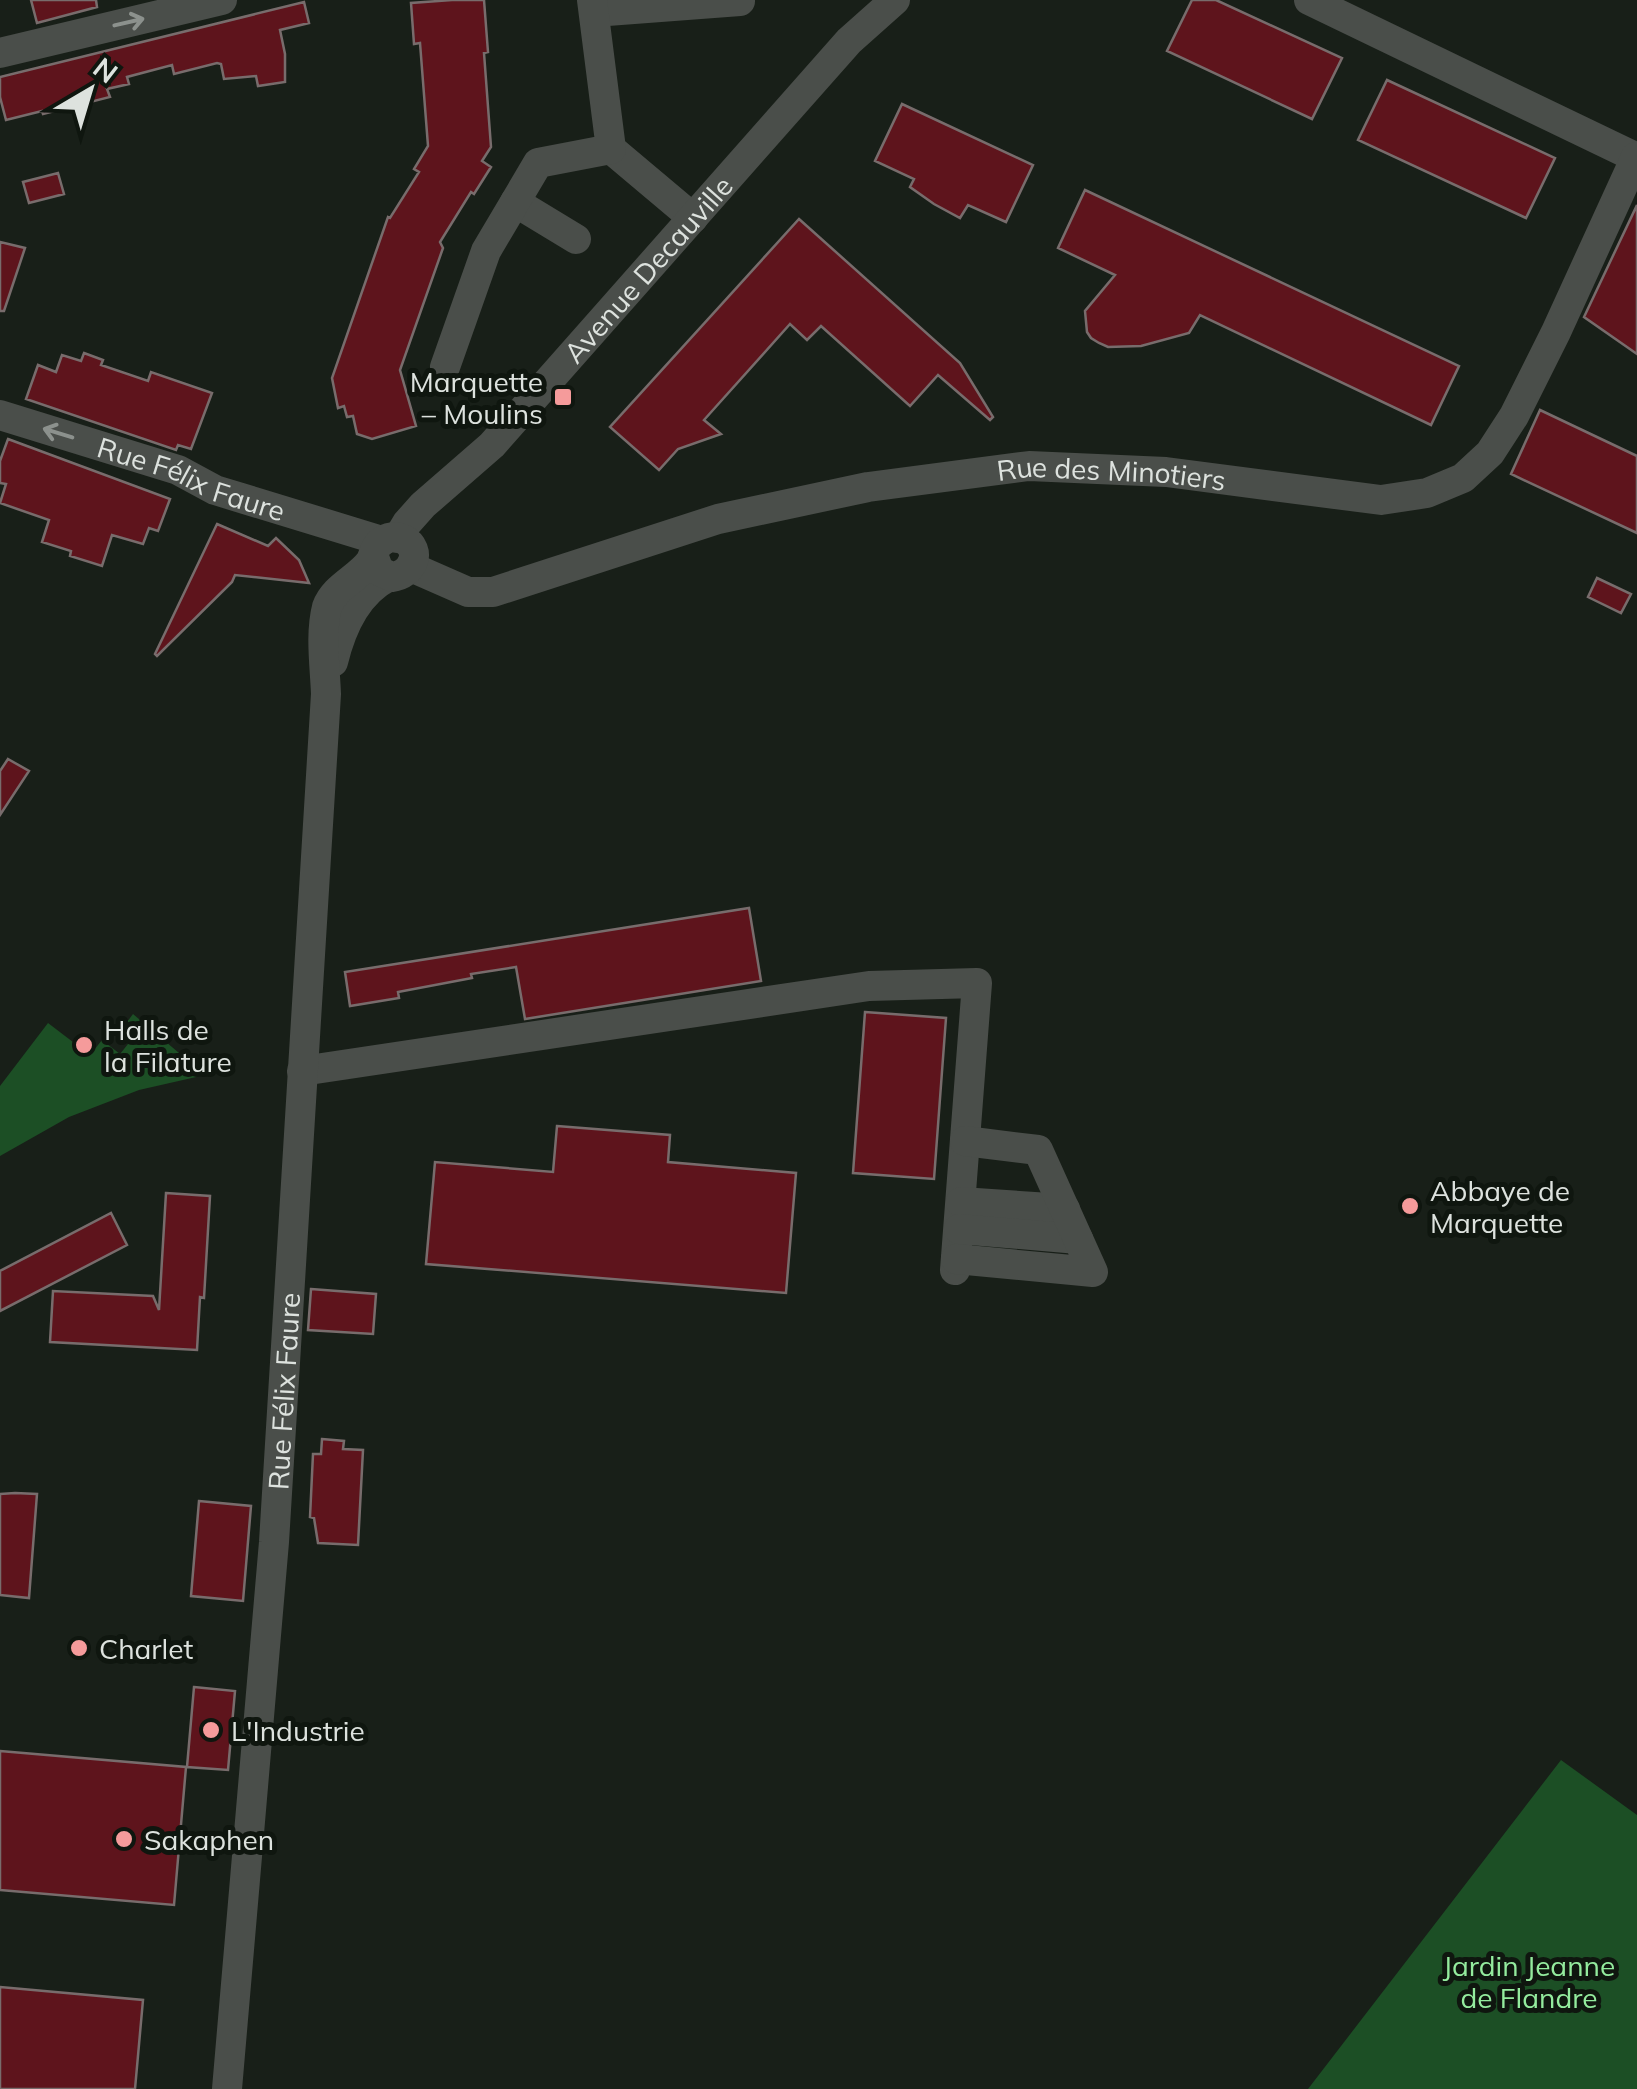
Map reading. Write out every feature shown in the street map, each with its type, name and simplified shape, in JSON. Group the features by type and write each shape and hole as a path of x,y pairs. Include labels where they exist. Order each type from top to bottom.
{"street":[{"path":"0,53 222,0"},
{"name":"Avenue Decauville","path":"391,556 406,524 492,446 849,41 895,0"},
{"path":"1309,0 1636,157"},
{"path":"693,218 611,149 593,6 740,1"},
{"path":"445,367 486,251 538,162 611,149"},
{"name":"Rue des Minotiers","path":"391,556 468,592 493,592 718,519 868,486 1029,466 1166,472 1381,500 1427,493 1463,478 1490,453 1514,416 1636,157"},
{"path":"515,202 576,239"},
{"name":"Rue Félix Faure","path":"0,415 178,470 215,490 391,556 348,619 326,694 274,1542 227,2089"},
{"path":"302,1071 869,986 978,983 958,1240"},
{"path":"958,1240 1078,1239 1038,1150 965,1141"},
{"path":"958,1240 1065,1209"}],"green space":[{"path":"133,1014 205,1075 139,1090 69,1117 0,1156 0,1086 48,1023 90,1055 102,1040 120,1054 132,1039 121,1030"},
{"name":"Jardin Jeanne de Flandre","path":"1561,1760 1637,1815 1637,2089 1308,2089"}],"building":[{"path":"31,0 96,0 97,7 37,23"},
{"path":"484,0 491,147 482,161 491,167 440,242 443,248 400,370 416,426 372,439 357,434 353,416 347,417 344,406 338,408 332,378 388,217 419,172 414,169 428,146 420,43 414,44 411,3"},
{"path":"1192,0 1216,0 1342,58 1312,119 1167,51"},
{"path":"304,2 309,23 280,30 285,82 258,86 256,76 224,79 221,64 217,63 174,74 172,65 127,77 129,84 107,89 110,97 6,120 0,77"},
{"path":"1387,80 1555,158 1526,218 1358,140"},
{"path":"902,104 1033,165 1006,222 968,205 960,218 910,187 914,179 875,161"},
{"path":"58,173 64,194 29,203 23,182"},
{"path":"1085,190 1459,366 1431,425 1200,315 1189,333 1141,346 1108,347 1091,338 1085,311 1115,275 1058,248"},
{"path":"1637,205 1637,354 1584,317"},
{"path":"799,219 960,363 993,417 990,420 938,375 910,406 821,326 807,340 790,324 704,420 721,434 678,449 659,470 610,427"},
{"path":"0,242 25,248 4,311 0,311"},
{"path":"84,353 103,360 101,365 148,381 151,372 212,393 191,449 178,445 176,450 26,399 38,365 56,372 62,355 81,361"},
{"path":"1540,410 1637,456 1637,533 1511,474"},
{"path":"8,439 170,499 158,531 149,528 143,544 112,535 102,566 42,542 49,520 0,503 6,484 0,483 0,461"},
{"path":"217,524 268,546 276,538 299,560 309,583 235,575 157,656 155,654"},
{"path":"1597,578 1631,594 1621,613 1588,597"},
{"path":"8,759 29,771 0,815 0,771"},
{"path":"749,908 761,981 525,1019 516,967 471,974 472,978 398,992 399,998 350,1006 345,972"},
{"path":"865,1012 946,1018 934,1179 853,1173"},
{"path":"557,1126 670,1135 668,1162 796,1173 786,1293 426,1264 435,1162 553,1172"},
{"path":"166,1193 210,1196 197,1350 50,1342 53,1291 153,1296 159,1310"},
{"path":"111,1213 127,1245 0,1311 0,1271"},
{"path":"311,1289 376,1294 373,1334 308,1330"},
{"path":"322,1439 344,1441 343,1449 363,1450 358,1545 318,1543 314,1518 310,1517 313,1454 321,1454"},
{"path":"0,1494 37,1494 29,1598 0,1595"},
{"path":"199,1501 251,1506 243,1601 191,1596"},
{"path":"194,1687 235,1691 228,1770 187,1767"},
{"path":"0,1751 186,1767 174,1905 0,1890"},
{"path":"0,1987 143,2000 135,2089 0,2089"}],"place":[{"name":"Marquette – Moulins","path":"563,397"},
{"name":"Halls de la Filature","path":"84,1045"},
{"name":"Abbaye de Marquette","path":"1410,1206"},
{"name":"Charlet","path":"79,1648"},
{"name":"L'Industrie","path":"211,1730"},
{"name":"Sakaphen","path":"124,1839"}]}
